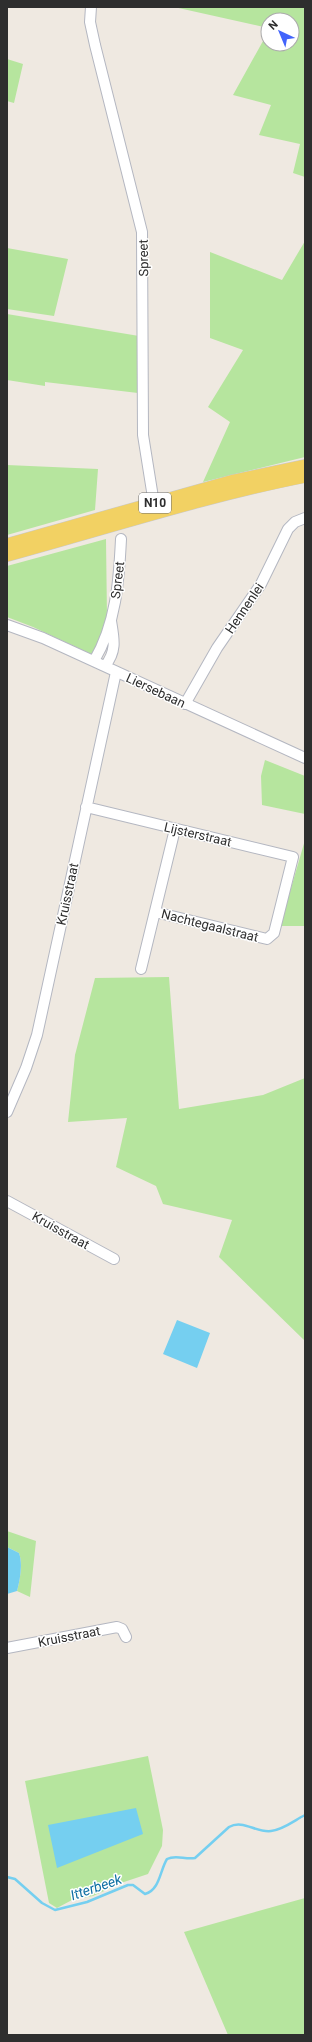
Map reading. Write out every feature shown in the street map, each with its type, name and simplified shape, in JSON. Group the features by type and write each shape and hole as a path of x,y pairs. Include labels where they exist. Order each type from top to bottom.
{"main road":[{"name":"N10","path":"7,555 155,509 234,481 305,466"},
{"name":"N10","path":"7,545 155,509 305,476"}],"street":[{"name":"Spreet","path":"91,7 90,22 95,45 142,232 143,435 155,509"},
{"name":"Hennenlei","path":"185,704 217,648 261,584 288,529 295,522 305,518"},
{"name":"Spreet","path":"94,661 111,621 120,577 121,539"},
{"name":"Spreet","path":"105,666 113,655 114,638 111,621"},
{"name":"Liersebaan","path":"7,625 43,638 305,758"},
{"name":"Kruisstraat","path":"7,1112 26,1068 37,1035 116,672"},
{"name":"Lijsterstraat","path":"86,807 293,857 289,874"},
{"name":"Nachtegaalstraat","path":"141,969 175,828"},
{"name":"Nachtegaalstraat","path":"155,912 267,939 274,933 289,874"},
{"name":"Kruisstraat","path":"7,1201 114,1259"},
{"name":"Kruisstraat","path":"7,1648 117,1627 122,1629 126,1637"}],"green space":[{"path":"174,7 305,7 305,177 293,173 300,144 259,135 271,105 233,95 260,46 260,52 300,52 300,12 260,12 260,26"},
{"path":"7,59 23,64 14,103 7,101"},
{"path":"305,241 305,457 203,482 230,422 208,407 243,350 210,338 210,252 282,280"},
{"path":"7,248 68,259 54,316 7,309"},
{"path":"7,314 139,336 138,393 45,382 45,386 7,380"},
{"path":"7,465 98,469 95,510 7,535"},
{"path":"106,539 107,618 93,655 33,627 7,617 7,566"},
{"path":"265,760 305,776 305,814 262,805 261,776"},
{"path":"305,840 305,926 280,926"},
{"path":"169,977 179,1109 263,1095 305,1078 305,1341 219,1257 232,1220 163,1204 156,1186 116,1167 127,1118 68,1122 75,1055 95,978"},
{"path":"7,1531 36,1541 30,1597 17,1591 21,1572 21,1562 19,1553 7,1547"},
{"path":"148,1756 163,1830 162,1846 148,1874 124,1882 93,1896 72,1900 57,1908 49,1903 25,1781"},
{"path":"305,1898 305,2035 228,2035 184,1932"}],"water":[{"path":"177,1320 210,1333 197,1368 163,1354"},
{"path":"7,1547 19,1553 21,1567 17,1591 7,1594"},
{"path":"136,1808 143,1834 57,1868 48,1825"}],"waterway":[{"name":"Itterbeek","path":"7,1877 15,1879 42,1903 55,1910 87,1902 128,1885 133,1885 145,1894 150,1892 157,1884 167,1859 174,1857 195,1858 229,1827 234,1825 244,1825 260,1830 271,1831 284,1827 305,1815"}]}
